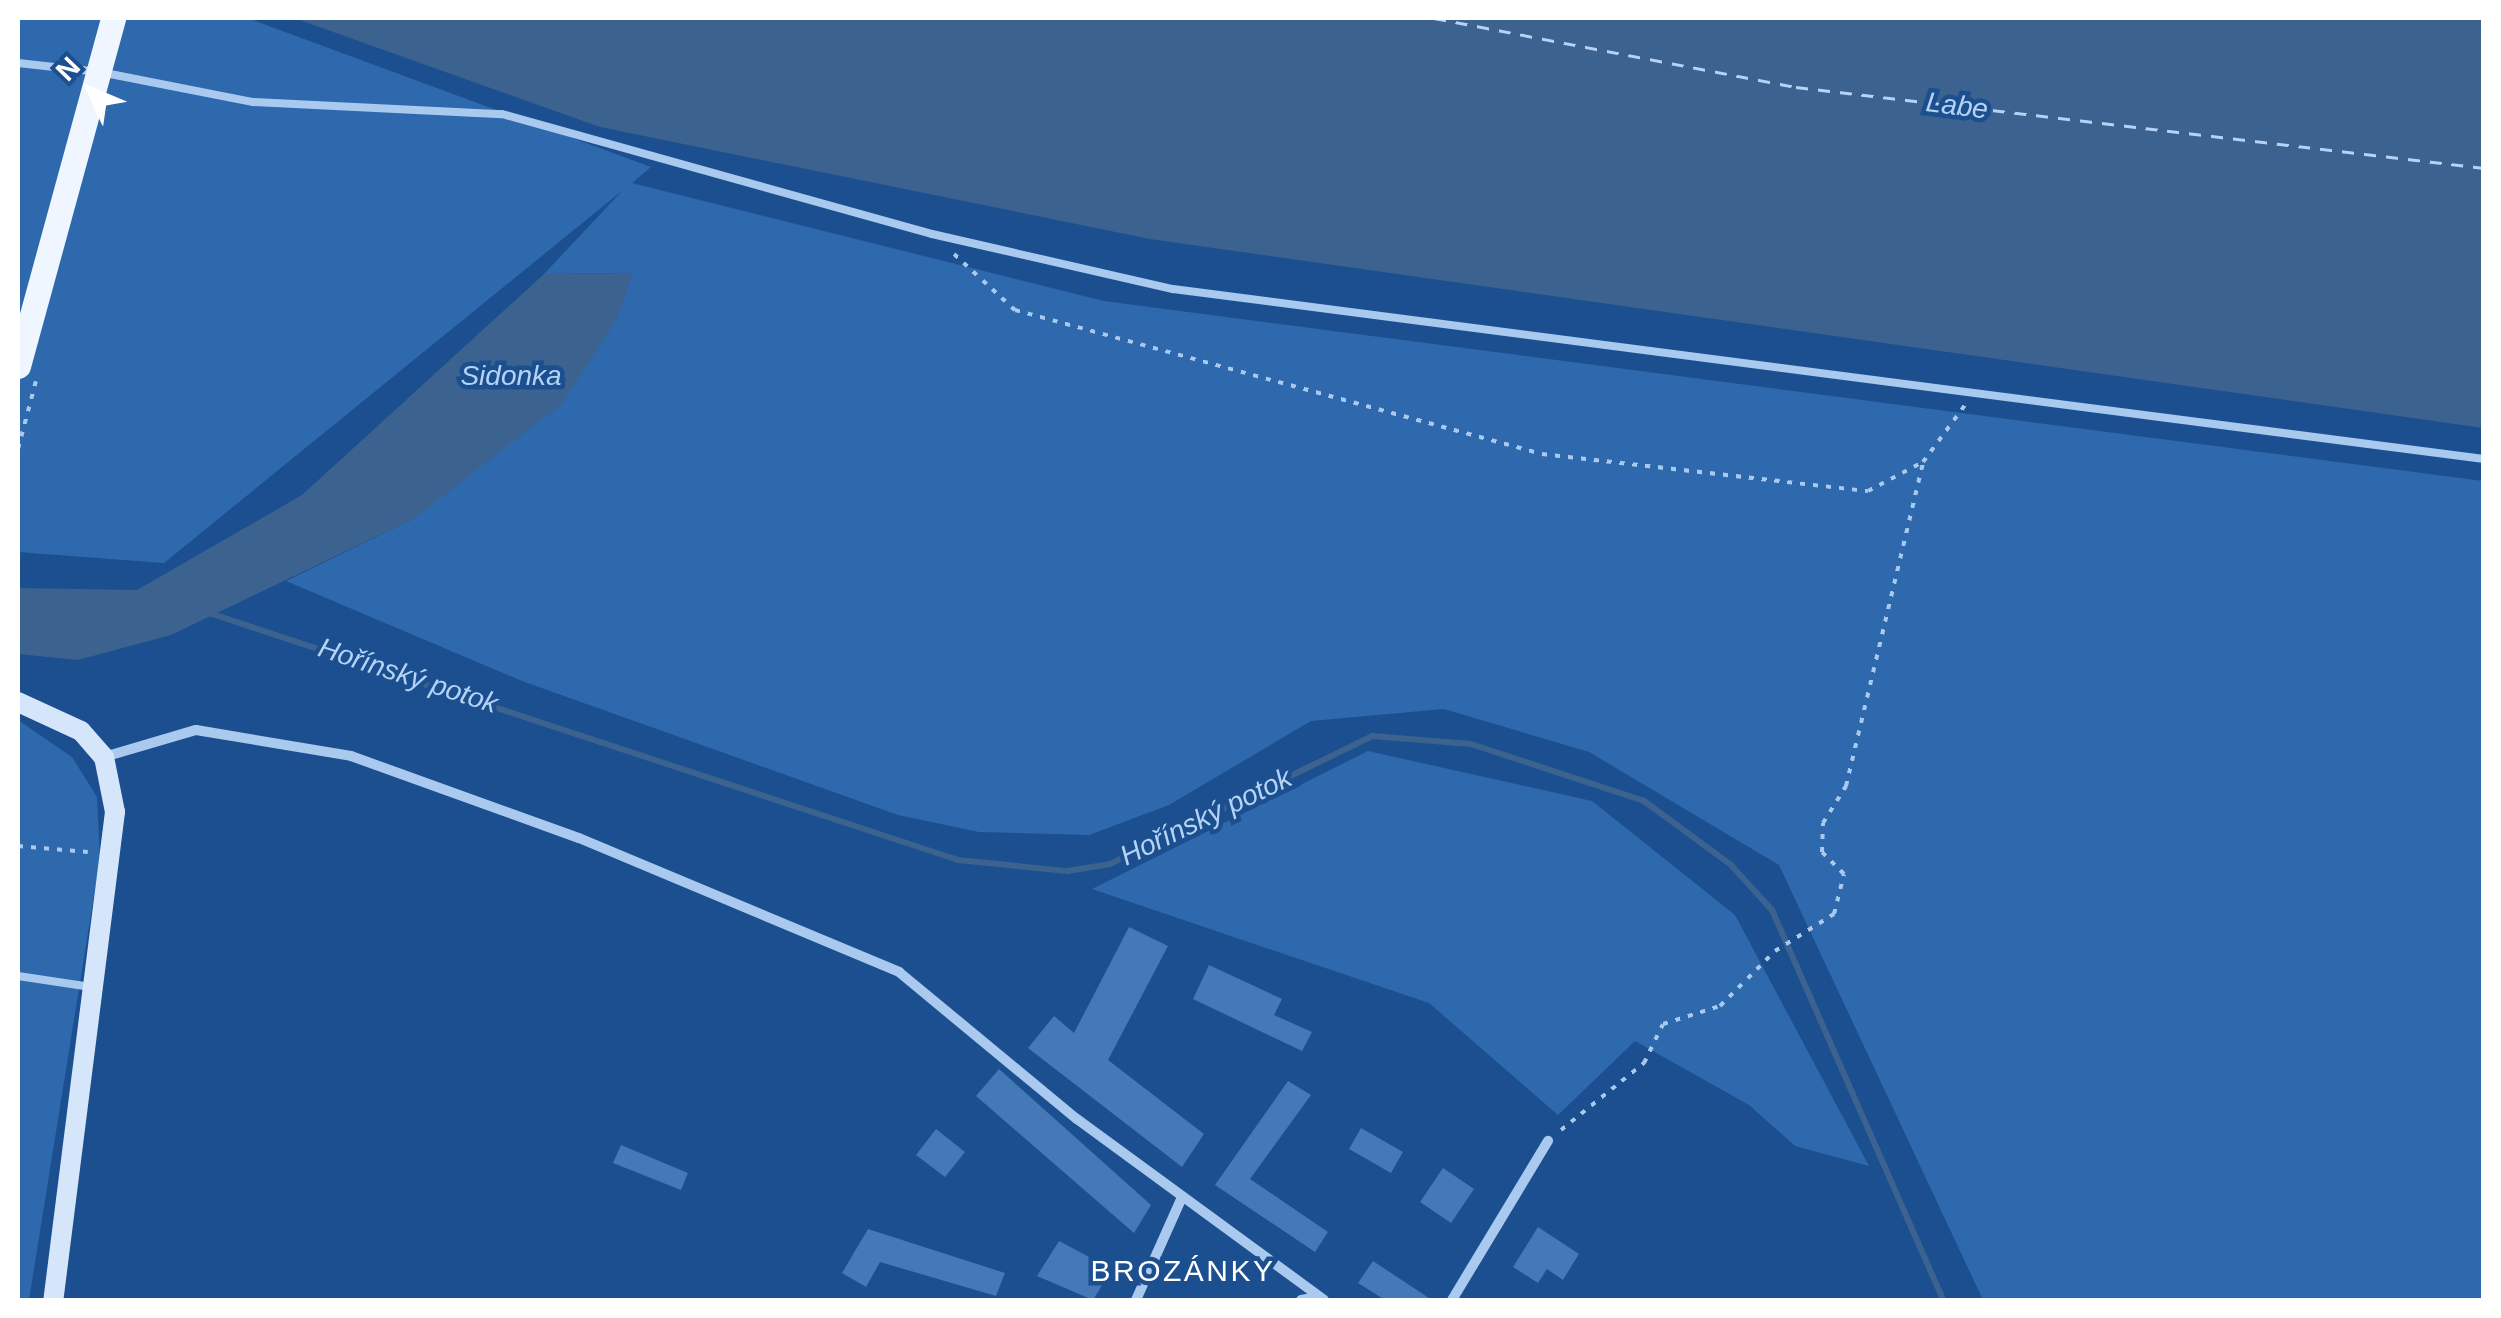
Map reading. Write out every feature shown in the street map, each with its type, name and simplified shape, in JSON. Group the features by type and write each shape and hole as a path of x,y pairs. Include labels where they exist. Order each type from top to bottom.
{"main road":[{"path":"18,366 114,18"}],"street":[{"path":"18,702 81,731 104,758 112,854 53,1300"},
{"path":"104,758 196,730 351,756 578,838 900,972 1182,1196 1321,1299"},
{"path":"1452,1300 1548,1141"},
{"path":"1136,1300 1182,1196"},
{"path":"1302,1300 1321,1299"}],"lane":[{"path":"18,63 253,102 502,114 932,234 1173,289 2484,459"},
{"path":"18,976 95,987"}],"path":[{"path":"932,234 1015,310 1542,454 1868,491 1923,462"},
{"path":"1548,1141 1644,1063 1664,1024 1720,1006 1777,950 1834,914 1844,874 1822,852 1824,823 1846,786 1923,462 1974,393"},
{"path":"18,846 112,854"}],"shaded area":[{"path":"18,18 247,18 651,167 632,183 1104,301 2483,481 2483,1300 1983,1300 1779,865 1589,752 1444,709 1311,721 1169,805 1089,835 979,832 898,815 522,681 286,581 413,519 633,273 544,274 623,190 164,563 18,552"},
{"path":"18,720 72,757 97,797 100,858 29,1300 18,1300"},
{"path":"1368,751 1592,801 1735,915 1869,1166 1795,1146 1749,1105 1635,1041 1558,1115 1429,1003 1092,889"}],"water":[{"name":"Labe","path":"294,18 2483,18 2483,428 1150,239 600,127"},
{"name":"Sidonka","path":"633,273 617,319 561,405 413,519 171,635 78,660 18,654 18,588 137,590 302,495 544,274"}],"building":[{"path":"1129,927 1168,946 1108,1060 1204,1134 1182,1167 1028,1048 1054,1016 1074,1033"},
{"path":"1209,965 1282,999 1274,1015 1312,1032 1302,1051 1193,999"},
{"path":"999,1069 1151,1205 1134,1233 976,1096"},
{"path":"1288,1081 1311,1095 1250,1179 1328,1232 1315,1252 1215,1185"},
{"path":"1361,1128 1403,1152 1391,1173 1349,1149"},
{"path":"936,1129 965,1152 945,1177 916,1155"},
{"path":"621,1145 688,1173 681,1190 613,1163"},
{"path":"1443,1168 1474,1189 1451,1223 1420,1202"},
{"path":"1538,1227 1579,1254 1563,1280 1547,1269 1538,1283 1513,1267"},
{"path":"868,1229 1005,1273 996,1296 880,1262 866,1287 842,1273"},
{"path":"1059,1241 1112,1269 1093,1300 1037,1276"},
{"path":"1373,1261 1432,1300 1385,1300 1358,1283"}],"waterway":[{"name":"Hořínský potok","path":"206,612 958,860 1067,871 1110,864 1372,736 1471,744 1644,801 1731,865 1772,910 1943,1300"}],"ferry route":[{"path":"1434,18 1796,87 2484,168"}],"district":[{"name":"BROZÁNKY","path":"1183,1271"}]}
